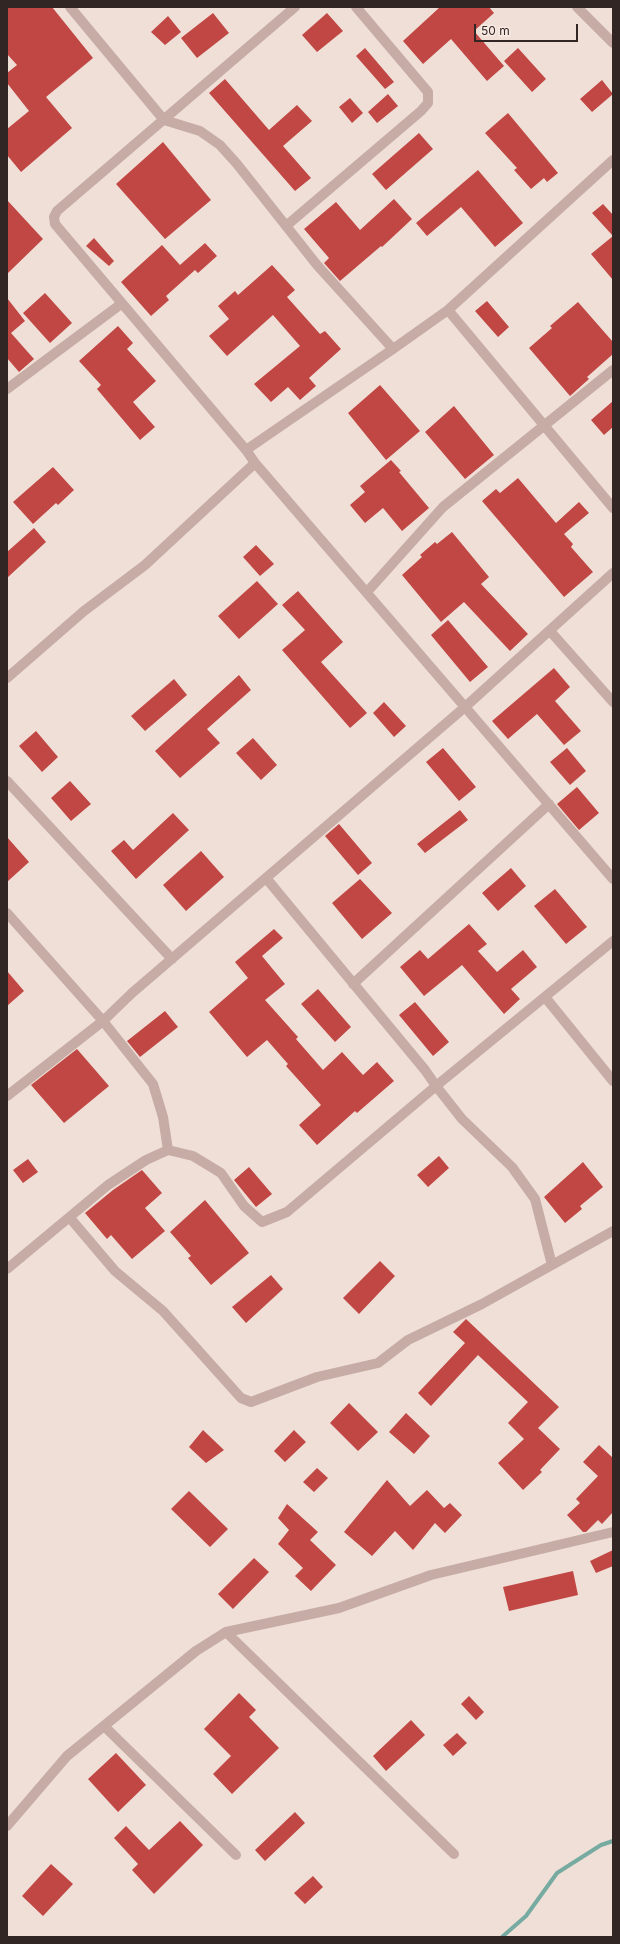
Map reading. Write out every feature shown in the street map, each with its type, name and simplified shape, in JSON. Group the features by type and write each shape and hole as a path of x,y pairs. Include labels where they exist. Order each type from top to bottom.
{"street":[{"path":"70,7 164,120 200,131 220,145 317,265 393,349"},
{"path":"295,7 57,211 54,217 55,224 121,304 246,450 255,463 613,879"},
{"path":"286,226 421,111 428,103 428,92 356,7"},
{"path":"577,7 613,43"},
{"path":"246,450 448,310 613,160"},
{"path":"7,389 121,304"},
{"path":"448,310 545,424 613,508"},
{"path":"367,592 443,507 613,370"},
{"path":"7,678 84,610 145,565 255,463"},
{"path":"7,1096 103,1022 132,993 465,707 613,573"},
{"path":"550,631 613,702"},
{"path":"7,781 172,959"},
{"path":"353,984 549,804"},
{"path":"266,878 425,1070 462,1119 512,1168 535,1199 552,1265"},
{"path":"7,913 103,1022 153,1084 163,1117 168,1150"},
{"path":"7,1269 108,1185 146,1160 168,1150 193,1156 221,1174 244,1206 262,1222 287,1212 436,1086 613,941"},
{"path":"545,997 613,1081"},
{"path":"70,1218 114,1271 163,1311 241,1398 251,1402 318,1377 378,1363 404,1342 482,1304 613,1231"},
{"path":"7,1826 67,1756 196,1651 226,1632 338,1608 431,1575 613,1532"},
{"path":"226,1632 454,1854"},
{"path":"104,1726 236,1855"}],"building":[{"path":"7,7 52,7 93,58 46,97 72,128 21,172 7,155 7,129 29,111 7,83 7,73 17,65 7,54"},
{"path":"440,7 489,7 494,13 474,31 504,66 487,81 451,39 423,64 403,41"},
{"path":"213,13 229,33 197,58 181,38"},
{"path":"327,13 343,31 317,52 302,35"},
{"path":"168,16 181,32 165,45 151,32"},
{"path":"365,48 394,82 385,89 356,56"},
{"path":"518,48 546,79 532,92 504,61"},
{"path":"225,79 269,130 297,105 312,121 283,146 311,178 295,191 209,93"},
{"path":"602,80 613,94 592,112 580,99"},
{"path":"388,94 398,106 377,123 368,112"},
{"path":"350,98 363,113 352,123 339,107"},
{"path":"508,113 558,173 547,182 544,178 531,189 514,170 517,168 485,133"},
{"path":"419,133 433,149 386,190 372,174"},
{"path":"163,142 211,200 165,239 116,184"},
{"path":"478,170 523,223 495,247 461,207 427,236 416,223"},
{"path":"394,199 412,219 382,247 381,246 340,281 324,263 329,258 304,229 336,202 360,230"},
{"path":"7,200 43,239 7,274"},
{"path":"603,204 613,215 613,236 592,213"},
{"path":"613,236 613,280 591,254"},
{"path":"94,238 114,261 109,266 86,246"},
{"path":"205,243 217,256 198,273 195,270 166,296 169,300 151,316 121,282 162,245 180,265"},
{"path":"272,265 295,290 287,297 320,334 325,331 341,349 309,378 316,386 300,400 288,387 271,402 254,384 300,346 273,315 227,356 209,336 229,319 218,306 235,291 238,295"},
{"path":"45,293 72,323 50,343 23,313"},
{"path":"7,298 25,321 11,333 34,359 19,372 7,358"},
{"path":"487,301 509,327 498,337 475,311"},
{"path":"578,302 613,342 613,354 587,377 589,379 570,396 529,348 552,328 550,326"},
{"path":"118,326 133,343 127,349 156,381 133,402 155,427 140,440 97,389 101,385 79,361"},
{"path":"380,385 420,431 386,460 348,413"},
{"path":"613,401 613,427 604,435 591,420"},
{"path":"454,406 494,455 465,479 425,432"},
{"path":"391,460 429,508 402,531 383,508 365,523 350,505 365,492 360,486"},
{"path":"53,467 74,490 58,505 56,503 33,524 13,502"},
{"path":"518,478 556,523 579,502 589,513 564,534 573,544 571,547 593,572 564,597 482,501 496,489 500,493"},
{"path":"34,528 46,542 7,578 7,552"},
{"path":"452,532 489,577 481,584 528,634 510,651 464,602 441,622 402,575 422,557 420,555 435,542 437,544"},
{"path":"256,545 274,564 260,576 243,557"},
{"path":"257,581 278,604 239,639 218,616"},
{"path":"298,591 343,642 321,662 367,713 350,728 282,650 305,630 282,605"},
{"path":"448,620 488,667 470,682 431,635"},
{"path":"554,668 570,687 555,701 581,731 564,745 537,714 508,739 492,721"},
{"path":"239,675 251,690 207,729 220,743 180,778 155,751"},
{"path":"174,679 187,695 145,731 131,716"},
{"path":"384,702 406,726 394,737 373,713"},
{"path":"36,731 58,757 42,772 19,746"},
{"path":"253,738 277,765 261,780 236,753"},
{"path":"443,748 476,787 459,801 426,762"},
{"path":"567,748 586,771 570,785 550,762"},
{"path":"70,781 91,804 71,821 51,798"},
{"path":"577,787 599,813 579,830 557,804"},
{"path":"460,810 468,820 425,853 417,844"},
{"path":"173,813 189,830 136,879 111,851 124,840 133,850"},
{"path":"339,824 372,863 358,875 325,836"},
{"path":"7,837 29,862 7,882"},
{"path":"201,851 224,877 186,911 163,885"},
{"path":"511,868 526,886 498,911 482,893"},
{"path":"360,879 392,913 362,939 332,903"},
{"path":"555,889 587,927 566,944 534,906"},
{"path":"469,924 487,944 478,951 497,972 523,950 537,967 511,989 520,999 504,1014 462,965 424,996 400,967 420,950 428,959"},
{"path":"274,929 283,938 262,956 285,984 265,1000 298,1037 296,1039 323,1070 342,1052 363,1075 377,1062 394,1081 357,1113 355,1111 317,1145 299,1125 321,1105 286,1066 288,1064 267,1040 247,1057 209,1012 248,978 235,962"},
{"path":"7,971 24,991 7,1006"},
{"path":"318,989 351,1027 335,1042 301,1004"},
{"path":"415,1002 449,1042 433,1056 399,1015"},
{"path":"165,1011 178,1027 140,1057 127,1041"},
{"path":"77,1049 109,1086 64,1123 31,1085"},
{"path":"439,1156 449,1168 428,1187 417,1175"},
{"path":"28,1159 38,1172 23,1183 13,1170"},
{"path":"583,1162 603,1187 580,1206 582,1209 565,1223 544,1197"},
{"path":"249,1167 272,1194 256,1207 234,1180"},
{"path":"142,1170 162,1193 145,1208 165,1231 132,1259 111,1235 107,1239 85,1213 113,1190"},
{"path":"205,1200 249,1253 211,1285 188,1258 191,1256 170,1232"},
{"path":"380,1261 395,1276 359,1314 343,1298"},
{"path":"271,1275 283,1289 246,1323 232,1307"},
{"path":"466,1319 559,1407 538,1428 560,1449 540,1470 542,1472 523,1490 498,1463 524,1439 508,1423 528,1402 478,1355 431,1406 418,1393 465,1343 453,1332"},
{"path":"349,1403 378,1432 358,1451 330,1423"},
{"path":"406,1413 430,1436 414,1454 389,1432"},
{"path":"203,1430 224,1450 206,1463 189,1447"},
{"path":"294,1430 306,1442 285,1462 274,1451"},
{"path":"599,1445 613,1458 613,1512 602,1524 598,1520 586,1532 583,1532 567,1515 580,1503 576,1499 598,1476 583,1462"},
{"path":"317,1468 328,1478 314,1492 303,1482"},
{"path":"387,1480 410,1506 427,1490 444,1508 450,1503 462,1515 445,1533 435,1523 413,1550 395,1531 372,1556 344,1532"},
{"path":"189,1491 228,1529 210,1547 171,1509"},
{"path":"287,1504 318,1532 310,1540 336,1565 311,1591 295,1576 303,1568 278,1544 289,1530 278,1518"},
{"path":"613,1550 613,1566 596,1573 590,1561"},
{"path":"254,1558 269,1572 233,1609 218,1594"},
{"path":"573,1571 578,1595 509,1611 503,1587"},
{"path":"239,1693 256,1710 249,1717 279,1748 232,1794 213,1774 231,1756 204,1729"},
{"path":"469,1696 484,1712 476,1720 461,1704"},
{"path":"411,1720 425,1735 386,1771 373,1756"},
{"path":"457,1733 467,1743 453,1756 443,1745"},
{"path":"116,1753 146,1785 118,1812 88,1779"},
{"path":"295,1812 305,1823 265,1861 255,1850"},
{"path":"180,1821 203,1845 154,1894 132,1870 138,1864 114,1838 126,1826 149,1850"},
{"path":"51,1864 73,1884 43,1916 22,1896"},
{"path":"313,1876 323,1887 305,1904 294,1893"}],"waterway":[{"path":"502,1937 526,1916 557,1873 601,1845 613,1841"}]}
